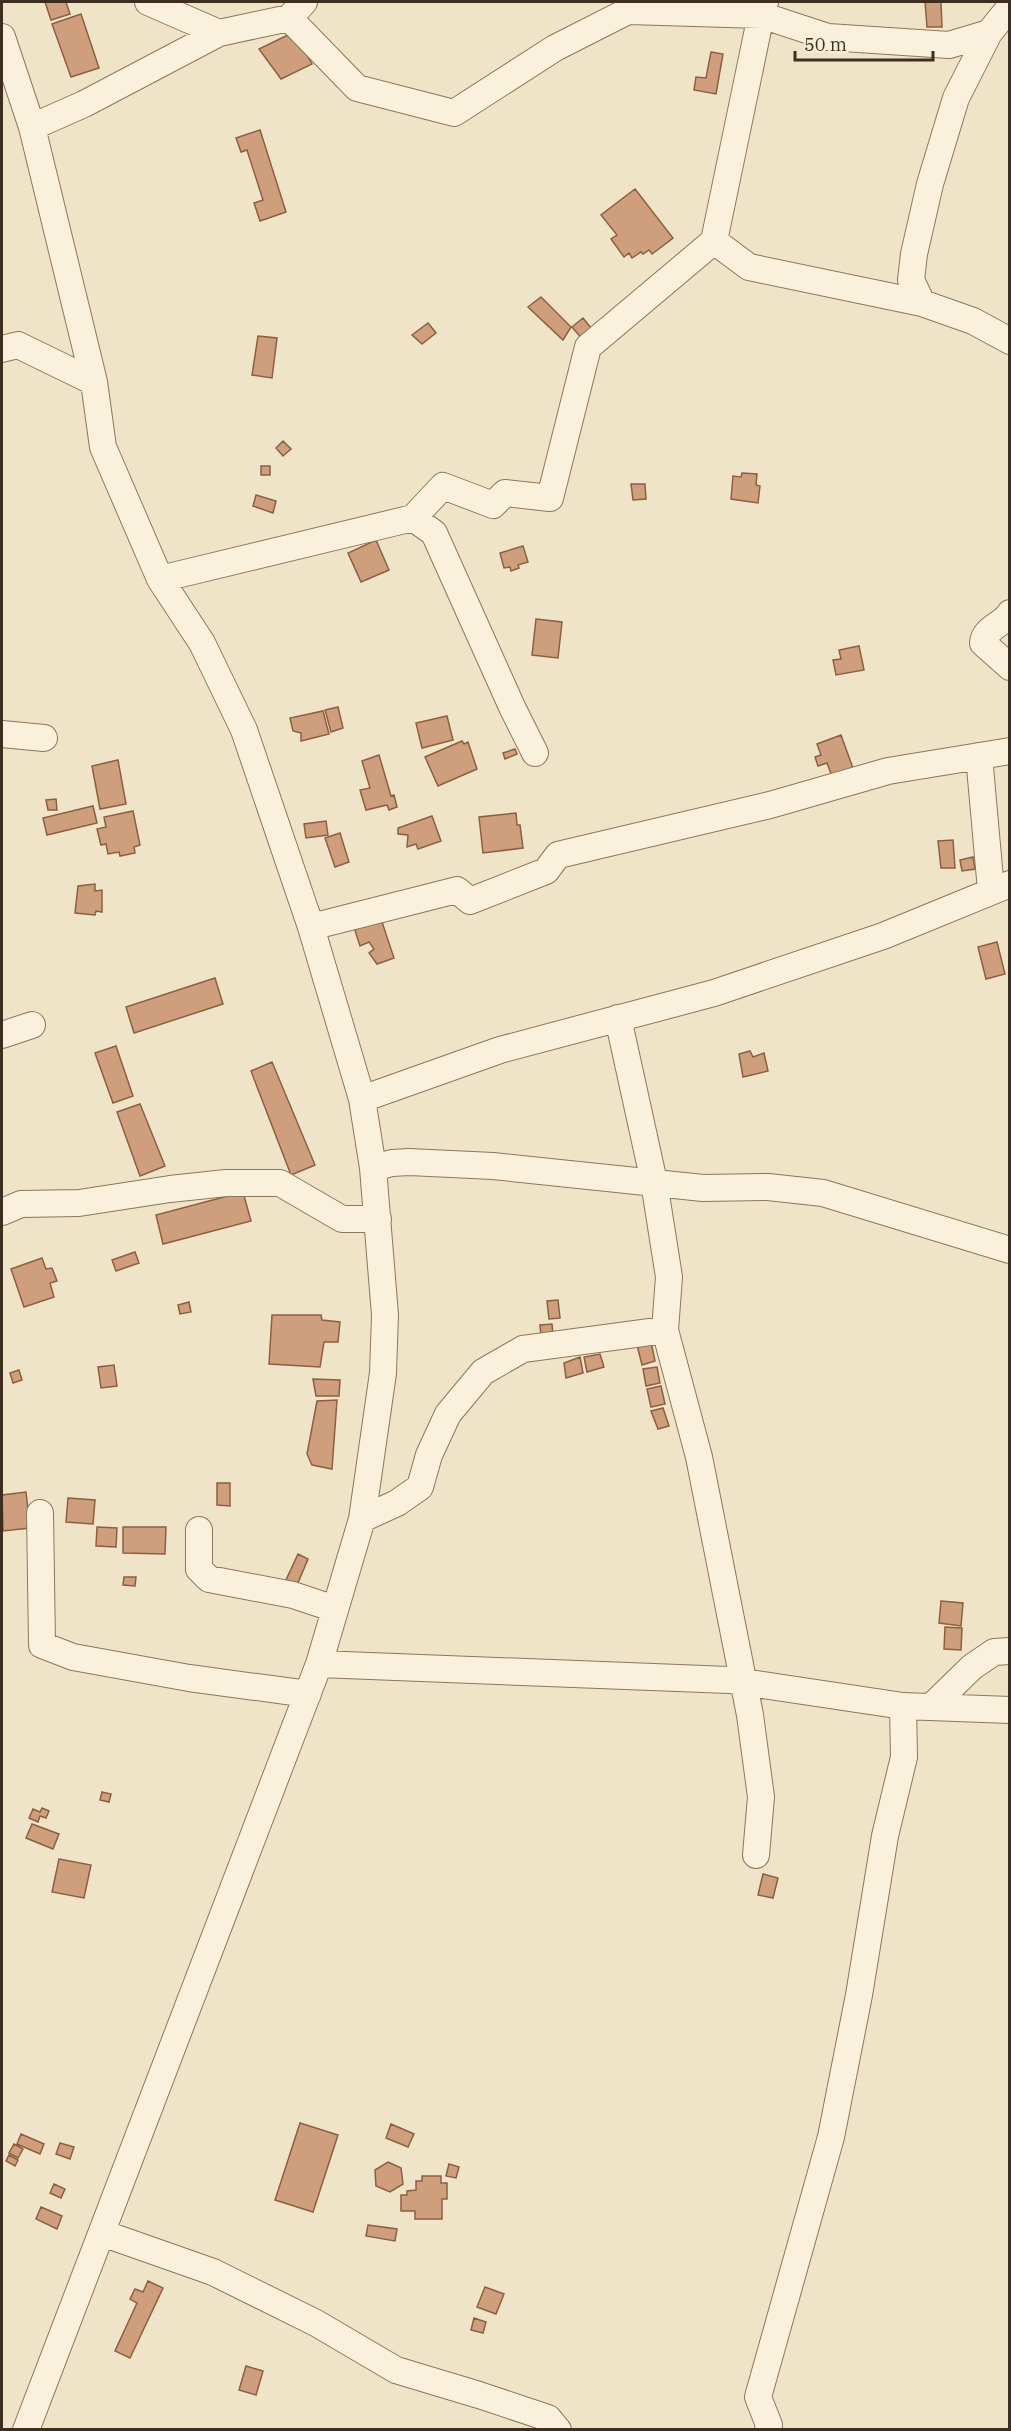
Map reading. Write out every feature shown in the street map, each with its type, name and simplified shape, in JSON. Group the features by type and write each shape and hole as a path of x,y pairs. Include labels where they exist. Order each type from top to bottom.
{"street":[{"path":"148,2 219,33"},
{"path":"922,303 911,280 914,254 930,183 956,98 989,33 1010,7"},
{"path":"32,127 84,104 219,33 296,10 357,87 453,113 555,48 628,11 763,8 828,37 950,45 989,33"},
{"path":"160,579 413,518 443,486 493,505 505,493 550,498 588,347 714,241 763,8"},
{"path":"2,37 32,127 94,382 104,447 160,579 202,643 244,730 311,927 362,1099 373,1168 385,1315 383,1373 362,1519 319,1664 26,2430"},
{"path":"714,241 749,267 922,303 973,321 1010,341"},
{"path":"2,349 18,345 94,382"},
{"path":"413,518 434,533 535,753"},
{"path":"1010,613 999,625 983,636 983,643 1010,667"},
{"path":"2,734 44,738"},
{"path":"311,927 457,890 470,901 546,870 558,855 770,805 888,771 1010,751"},
{"path":"362,1099 500,1050 714,993 883,936 1000,887 979,756"},
{"path":"618,1018 654,1182 669,1277 665,1330 699,1457 744,1682 761,1797 756,1855"},
{"path":"2,1035 32,1025"},
{"path":"373,1168 392,1163 409,1162 472,1165 703,1188 768,1187 823,1193 1010,1250"},
{"path":"2,1212 21,1204 79,1203 226,1183 280,1183 342,1220 378,1219"},
{"path":"362,1519 397,1503 420,1487 429,1455 448,1414 483,1372 523,1349 665,1330"},
{"path":"40,1513 42,1645 73,1657 189,1678 308,1694"},
{"path":"199,1530 199,1569 209,1580 293,1595 334,1609"},
{"path":"931,1707 972,1667 994,1653 1010,1651"},
{"path":"319,1664 744,1682 903,1706 1010,1710"},
{"path":"768,2430 769,2425 758,2397 831,2137 859,1995 885,1836 904,1757 903,1706"},
{"path":"102,2234 213,2272 316,2323 396,2370 548,2418 558,2430"}],"building":[{"path":"45,2 66,2 70,14 51,20"},
{"path":"925,2 941,2 942,27 927,27"},
{"path":"81,14 99,68 71,77 52,24"},
{"path":"294,32 312,64 281,79 259,49"},
{"path":"711,52 723,54 716,94 694,90 696,77 706,78"},
{"path":"260,130 286,212 260,221 254,203 263,200 247,150 241,152 236,138"},
{"path":"635,189 673,238 652,254 649,250 632,258 629,253 624,257 611,239 617,235 601,215"},
{"path":"541,297 571,327 563,340 528,307"},
{"path":"583,318 594,332 584,341 572,327"},
{"path":"428,323 436,333 422,344 412,335"},
{"path":"258,336 277,338 272,378 252,375"},
{"path":"283,441 291,449 283,456 276,448"},
{"path":"261,466 270,466 270,475 261,475"},
{"path":"742,473 757,474 756,485 760,486 758,503 731,499 733,476 741,477"},
{"path":"631,484 645,484 646,499 633,500"},
{"path":"256,495 276,501 273,513 253,506"},
{"path":"376,540 389,570 361,582 348,553"},
{"path":"523,546 528,562 518,565 519,568 511,571 510,567 504,568 500,553"},
{"path":"536,619 562,622 558,658 532,655"},
{"path":"859,646 864,670 836,675 833,660 841,659 839,650"},
{"path":"338,707 343,728 331,732 325,710"},
{"path":"323,711 329,734 301,741 301,733 293,731 290,718"},
{"path":"447,716 453,740 422,748 416,723"},
{"path":"841,735 854,771 833,779 827,763 818,766 815,757 821,755 817,744"},
{"path":"462,741 464,744 468,742 477,769 438,786 425,757"},
{"path":"515,749 517,754 505,759 503,753"},
{"path":"379,755 391,796 394,795 397,807 389,810 387,805 366,810 360,790 370,788 362,761"},
{"path":"118,760 126,804 100,809 92,766"},
{"path":"56,799 57,810 48,810 46,800"},
{"path":"93,806 97,823 47,835 43,818"},
{"path":"133,811 140,845 134,847 135,853 120,856 119,852 108,854 106,844 101,845 97,829 106,827 104,817"},
{"path":"516,813 523,848 483,853 479,817"},
{"path":"432,816 441,841 418,849 416,844 407,847 408,835 398,834 398,828"},
{"path":"326,821 328,835 306,838 304,824"},
{"path":"340,833 349,862 335,867 325,838"},
{"path":"953,840 955,868 941,868 938,841"},
{"path":"973,857 975,869 962,871 960,860"},
{"path":"95,884 95,891 102,890 102,912 96,911 95,915 75,913 78,886"},
{"path":"380,916 394,958 377,964 369,953 374,949 369,942 360,946 353,924"},
{"path":"997,942 1005,974 986,979 978,947"},
{"path":"215,978 223,1004 134,1033 126,1007"},
{"path":"116,1046 133,1096 113,1103 95,1053"},
{"path":"750,1051 753,1057 764,1053 768,1071 743,1077 739,1054"},
{"path":"272,1062 315,1165 291,1175 251,1071"},
{"path":"140,1104 165,1166 140,1176 117,1112"},
{"path":"243,1192 251,1221 163,1244 156,1215"},
{"path":"135,1252 139,1263 116,1271 112,1260"},
{"path":"42,1258 46,1269 52,1268 57,1281 50,1283 54,1297 24,1307 11,1269"},
{"path":"558,1300 560,1318 549,1319 547,1301"},
{"path":"189,1302 191,1312 180,1314 178,1305"},
{"path":"272,1315 321,1315 322,1320 340,1322 338,1342 324,1342 320,1367 269,1364"},
{"path":"552,1324 553,1335 541,1337 540,1325"},
{"path":"651,1342 655,1361 642,1365 637,1345"},
{"path":"600,1354 604,1367 587,1372 584,1357"},
{"path":"580,1357 583,1373 566,1378 564,1363"},
{"path":"114,1365 117,1386 101,1388 98,1367"},
{"path":"657,1367 660,1383 646,1386 643,1369"},
{"path":"19,1370 22,1380 13,1383 10,1373"},
{"path":"313,1379 340,1380 339,1396 316,1396"},
{"path":"661,1386 665,1404 651,1407 647,1389"},
{"path":"337,1400 332,1469 312,1465 307,1454 317,1401"},
{"path":"663,1408 669,1426 658,1429 651,1411"},
{"path":"217,1483 230,1483 230,1506 217,1505"},
{"path":"26,1492 30,1528 3,1531 2,1495"},
{"path":"68,1498 95,1500 93,1524 66,1522"},
{"path":"97,1527 117,1528 116,1547 96,1546"},
{"path":"123,1527 166,1527 165,1554 123,1553"},
{"path":"298,1554 308,1559 297,1585 286,1580"},
{"path":"124,1577 136,1577 135,1586 123,1585"},
{"path":"941,1601 963,1603 961,1626 939,1623"},
{"path":"945,1627 962,1628 961,1650 944,1649"},
{"path":"102,1792 111,1794 109,1802 100,1800"},
{"path":"42,1808 49,1811 46,1818 40,1816 38,1822 29,1818 33,1809 40,1812"},
{"path":"32,1824 59,1834 53,1849 26,1838"},
{"path":"59,1859 91,1865 84,1898 52,1892"},
{"path":"763,1874 778,1878 773,1898 758,1895"},
{"path":"300,2123 338,2135 313,2212 275,2200"},
{"path":"391,2124 414,2134 408,2147 386,2138"},
{"path":"21,2134 44,2144 40,2154 17,2144"},
{"path":"60,2143 74,2147 70,2159 56,2154"},
{"path":"14,2144 23,2149 18,2158 9,2153"},
{"path":"9,2155 18,2160 15,2166 6,2161"},
{"path":"388,2162 401,2168 403,2184 390,2192 376,2186 375,2170"},
{"path":"449,2164 459,2167 456,2178 446,2176"},
{"path":"422,2176 441,2176 441,2183 447,2183 447,2199 442,2199 442,2219 415,2219 415,2211 401,2211 401,2195 407,2195 407,2191 416,2190 416,2181 422,2181"},
{"path":"54,2184 65,2189 61,2198 50,2193"},
{"path":"41,2207 62,2216 57,2229 36,2219"},
{"path":"368,2225 397,2229 395,2241 366,2236"},
{"path":"148,2281 163,2288 130,2358 115,2351 137,2303 130,2299 135,2289 143,2292"},
{"path":"485,2287 504,2294 496,2314 477,2307"},
{"path":"474,2318 486,2322 483,2333 471,2330"},
{"path":"246,2366 263,2371 256,2395 239,2390"}]}
